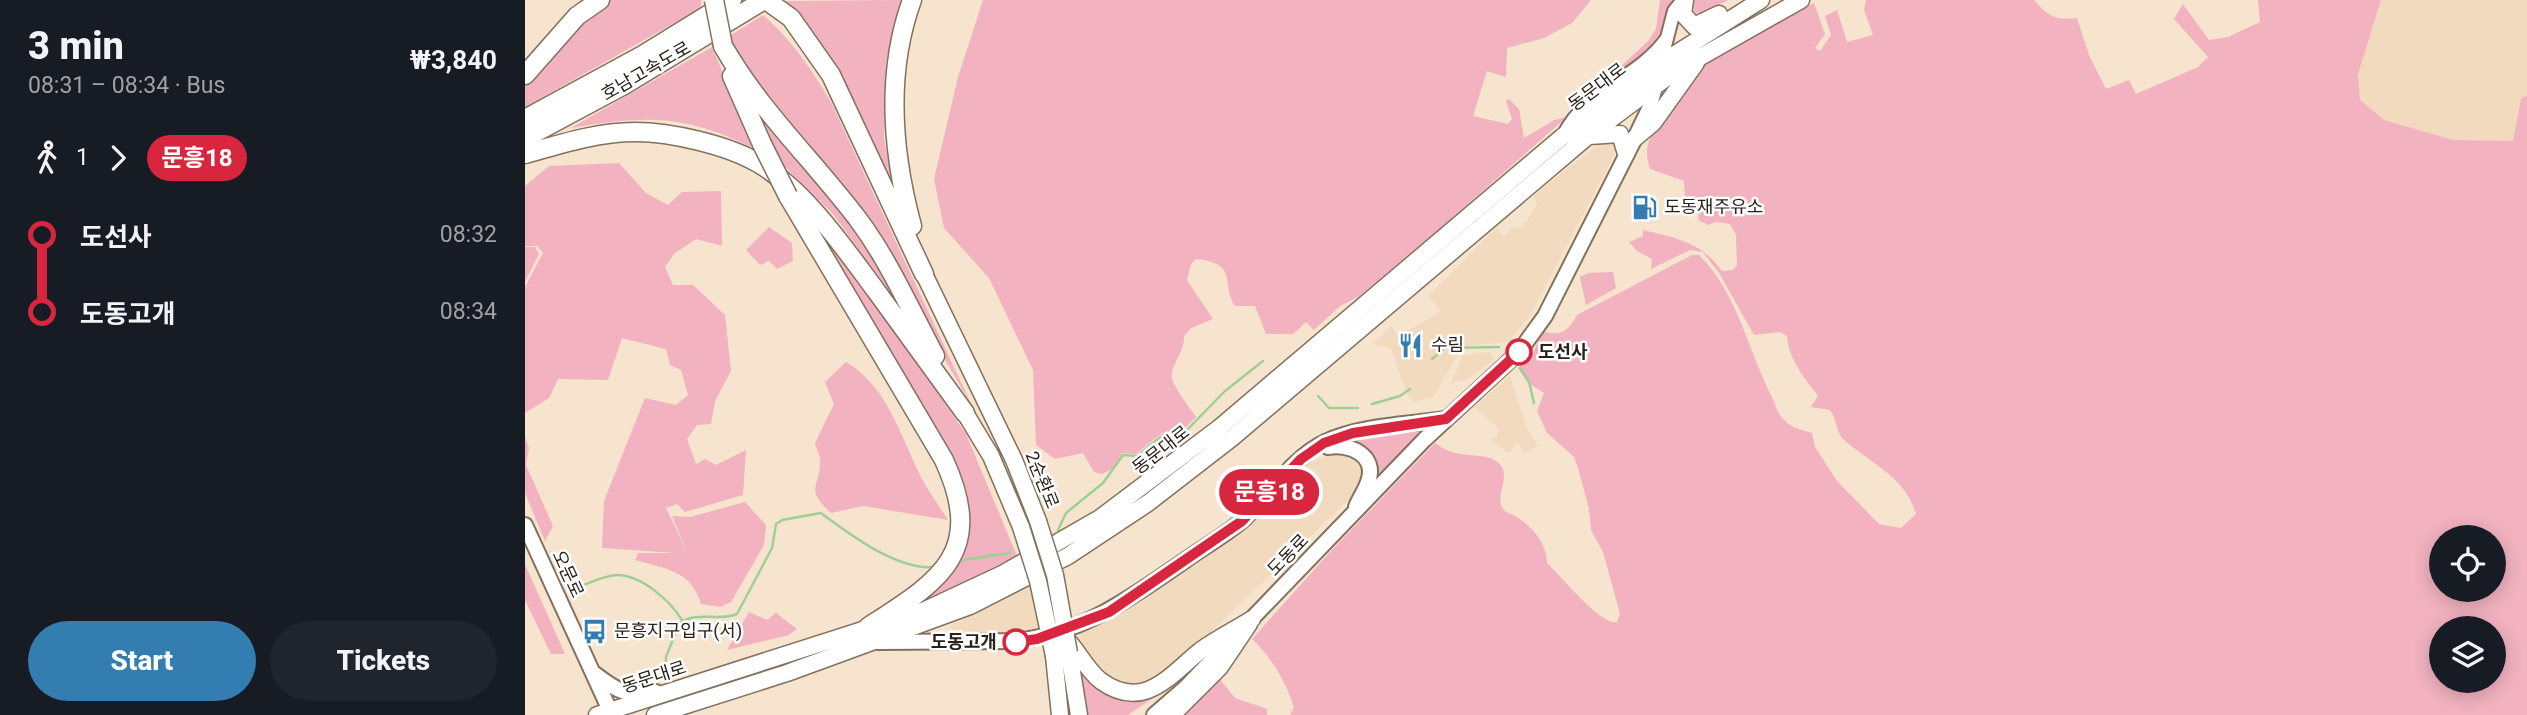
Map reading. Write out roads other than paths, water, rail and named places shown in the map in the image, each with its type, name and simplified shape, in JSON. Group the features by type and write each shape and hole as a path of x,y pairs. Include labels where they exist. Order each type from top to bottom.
{"highway":[{"path":"525,75 577,16 600,0"},
{"path":"714,0 723,46 738,93 762,144 788,196 944,460 959,499 958,540 939,576 868,635"},
{"name":"호남고속도로","path":"525,118 643,55 731,0"},
{"path":"912,0 901,40 893,114 905,202 924,274"},
{"path":"760,3 791,18 810,40 831,75 924,274"},
{"name":"호남고속도로","path":"525,138 624,85 760,3"},
{"path":"723,46 743,80 833,187 869,235 965,413"},
{"path":"525,154 599,135 634,131 700,142 758,163 805,201 839,240 965,413"}],"main road":[{"path":"1684,0 1683,14 1694,26 1742,0"},
{"name":"동문대로","path":"655,715 868,635 976,588 1060,543 1128,500 1219,428 1562,137 1661,63 1761,0"},
{"name":"동문대로","path":"606,714 676,690 970,606 1068,556 1147,503 1232,438 1587,137 1656,84 1801,0"},
{"path":"1635,138 1653,122 1701,56"},
{"path":"1446,419 1529,341 1545,316 1635,138 1656,84 1661,63"},
{"path":"1587,137 1620,134 1626,154"},
{"name":"2순환로","path":"924,274 1014,460 1038,521 1055,575 1079,715"},
{"name":"2순환로","path":"965,413 991,456 1021,527 1038,581 1067,651 1060,715"},
{"name":"동문대로","path":"868,635 1016,642 1037,639 1096,619 1242,521 1313,449 1353,433 1446,419"},
{"name":"도동로","path":"1154,715 1252,620 1446,419"},
{"path":"1313,449 1349,446 1360,452 1366,460 1368,483 1352,517"},
{"name":"오문로","path":"525,525 591,671 606,714"},
{"path":"1067,651 1115,689 1147,691 1165,684 1202,650 1252,620"},
{"path":"1172,715 1220,667 1252,620"},
{"path":"591,671 619,692 629,695 676,690"},
{"path":"672,715 689,704"}],"street":[{"path":"1661,63 1674,11 1684,0"},
{"path":"1562,137 1572,117 1653,56 1667,38"}],"waterway":[{"path":"1432,359 1444,348 1499,347"},
{"path":"1058,530 1066,513 1103,483 1123,455 1137,456 1163,435 1185,432 1225,391 1263,361"},
{"path":"1520,368 1529,382 1534,403"},
{"path":"1372,404 1400,396 1410,389"},
{"path":"1318,396 1329,408 1358,408"},
{"path":"665,677 666,657 679,624 693,618 737,614 772,548 776,524 782,520 821,513 890,557 921,567 935,567"},
{"path":"963,560 1010,553"},
{"path":"580,586 608,576 636,579 654,590 682,620"}],"place":[{"name":"도동재주유소","path":"1644,207"},
{"name":"수림","path":"1411,345"},
{"name":"도선사","path":"1519,352"},
{"name":"문흥지구입구(서)","path":"594,631"},
{"name":"도동고개","path":"1016,642"}]}
